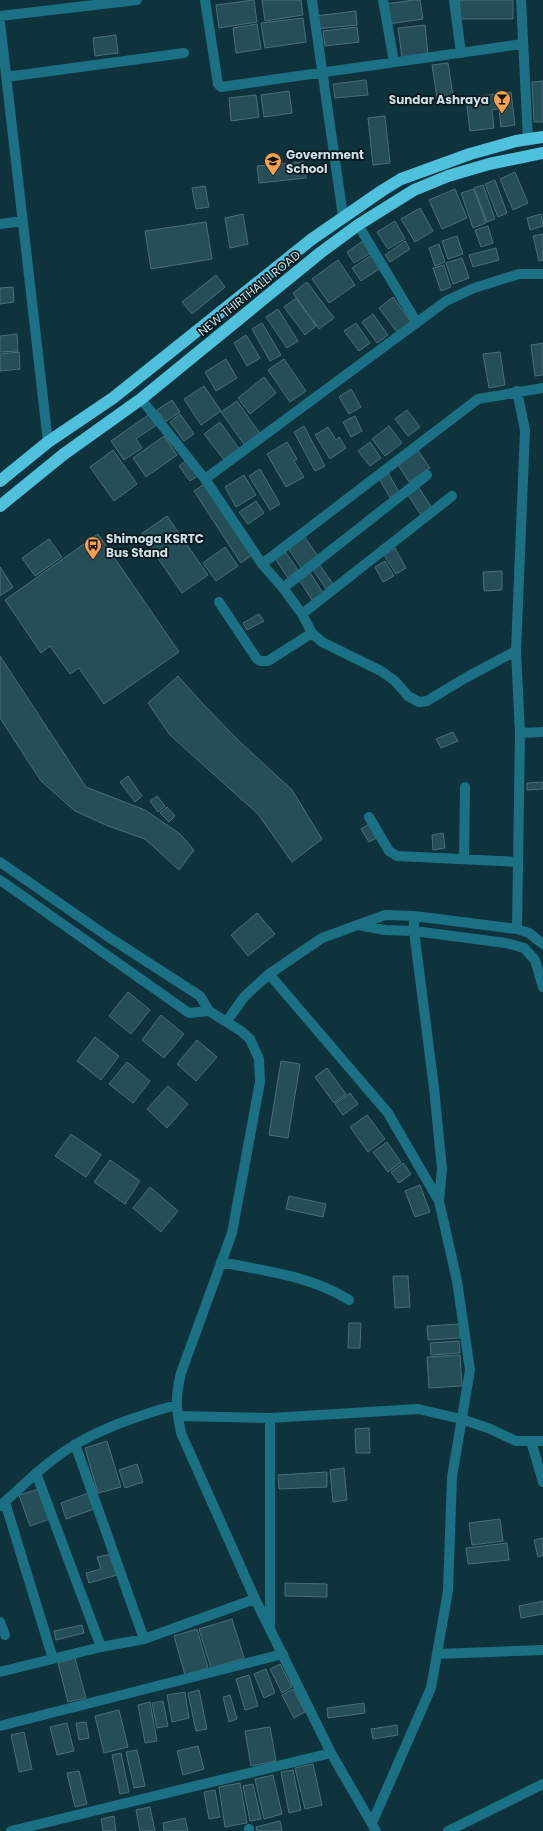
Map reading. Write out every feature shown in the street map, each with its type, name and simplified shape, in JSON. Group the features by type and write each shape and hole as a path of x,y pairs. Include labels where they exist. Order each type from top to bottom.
{"highway":[{"path":"0,481 48,442 113,398 312,238 343,216 401,179 470,154 528,139 543,137"},
{"name":"NEW THIRTHALLI ROAD","path":"0,506 64,454 141,399 320,253 358,225 414,190 448,176 489,164 543,153"}],"street":[{"path":"0,16 137,0"},
{"path":"205,0 218,84 221,87 322,71 522,44"},
{"path":"312,0 343,216"},
{"path":"383,0 394,62"},
{"path":"454,0 461,53"},
{"path":"521,0 522,44 528,139"},
{"path":"0,22 48,442"},
{"path":"6,77 184,53"},
{"path":"0,224 23,221"},
{"path":"358,225 417,323"},
{"path":"205,479 446,301 474,288 519,274 543,274"},
{"path":"262,564 478,399 517,391 543,388"},
{"path":"517,391 525,430 516,651 520,733 517,929"},
{"path":"141,399 205,479 262,564 283,588 302,614 312,633 322,642 381,671 395,681 408,696 419,702 426,700 467,676 516,651"},
{"path":"283,588 427,475"},
{"path":"302,614 452,496"},
{"path":"219,602 257,659 261,661 268,661 312,633"},
{"path":"520,733 543,732"},
{"path":"464,859 465,787"},
{"path":"369,817 389,851 396,856 518,862"},
{"path":"0,862 200,996 209,1011 227,1021 250,1039 259,1059 260,1082 232,1234 182,1373 176,1393 176,1406 181,1433 255,1599 331,1753 374,1827"},
{"path":"0,880 189,1013 209,1011"},
{"path":"227,1021 244,997 269,974 322,938 385,915 414,916 517,929 529,933 542,942"},
{"path":"414,916 414,931 434,1088 442,1169 439,1201"},
{"path":"358,925 385,930 414,931 506,943 524,948 535,960 543,987"},
{"path":"524,948 542,942"},
{"path":"269,974 388,1113 439,1201 457,1281 470,1370 452,1477 448,1591 432,1688 374,1827"},
{"path":"221,1262 304,1279 335,1291 349,1300"},
{"path":"53,1659 3,1504 36,1474 75,1444 116,1424 176,1406"},
{"path":"178,1416 270,1418 418,1409 461,1419 488,1428 516,1441 543,1441"},
{"path":"270,1418 270,1628"},
{"path":"531,1441 543,1482"},
{"path":"75,1444 144,1639"},
{"path":"36,1474 101,1647"},
{"path":"0,1672 101,1647 144,1639 255,1599"},
{"path":"0,1622 4,1635"},
{"path":"437,1654 543,1650"},
{"path":"0,1726 283,1654"},
{"path":"11,1831 331,1753"},
{"path":"451,1830 543,1784"}],"building":[{"path":"254,0 257,22 219,28 216,5"},
{"path":"262,0 301,0 303,15 265,21"},
{"path":"420,0 423,19 388,24 385,4"},
{"path":"459,0 513,0 513,19 461,19"},
{"path":"356,11 357,25 316,29 315,16"},
{"path":"303,18 306,42 265,48 261,23"},
{"path":"257,24 261,49 236,53 233,28"},
{"path":"425,25 428,54 402,57 398,28"},
{"path":"357,27 359,42 325,46 323,31"},
{"path":"116,35 118,53 95,56 93,38"},
{"path":"448,63 454,102 438,104 432,65"},
{"path":"366,80 368,95 335,98 333,84"},
{"path":"543,81 543,122 534,122 532,82"},
{"path":"289,91 292,113 264,117 261,95"},
{"path":"511,92 515,125 501,127 499,109 492,110 494,128 470,131 466,98"},
{"path":"256,95 259,117 231,121 229,98"},
{"path":"385,116 390,163 373,165 368,118"},
{"path":"304,162 306,178 259,183 257,166"},
{"path":"515,172 528,203 513,210 500,179"},
{"path":"495,180 507,213 498,217 485,184"},
{"path":"483,185 495,219 487,222 474,188"},
{"path":"205,186 209,207 196,209 192,188"},
{"path":"455,189 467,218 442,229 429,200"},
{"path":"474,189 486,223 473,228 461,193"},
{"path":"420,208 433,231 415,242 401,219"},
{"path":"243,214 248,244 230,248 225,218"},
{"path":"541,214 543,226 530,230 527,218"},
{"path":"395,221 405,239 388,249 377,232"},
{"path":"206,222 212,259 151,269 145,231"},
{"path":"488,226 493,243 481,247 475,230"},
{"path":"543,234 543,260 539,261 533,236"},
{"path":"457,236 463,254 448,259 442,241"},
{"path":"363,241 371,253 354,263 347,252"},
{"path":"405,241 410,249 390,262 385,255"},
{"path":"439,244 445,262 435,266 429,248"},
{"path":"496,248 499,260 473,267 469,255"},
{"path":"373,254 382,267 361,281 352,268"},
{"path":"462,258 469,278 453,284 446,263"},
{"path":"338,260 355,285 329,303 312,279"},
{"path":"444,265 451,287 441,291 433,268"},
{"path":"216,275 225,287 192,314 182,302"},
{"path":"307,282 334,318 319,329 293,293"},
{"path":"13,287 14,302 0,304 0,288"},
{"path":"393,297 411,322 397,332 379,308"},
{"path":"296,298 316,326 305,335 284,307"},
{"path":"278,309 298,341 287,348 266,317"},
{"path":"373,314 388,335 377,343 362,322"},
{"path":"262,323 281,355 270,361 252,329"},
{"path":"356,323 370,343 359,351 344,331"},
{"path":"17,334 18,351 0,352 0,336"},
{"path":"246,335 260,358 247,366 234,343"},
{"path":"543,343 543,375 535,376 531,345"},
{"path":"19,352 20,369 0,371 0,354"},
{"path":"500,352 505,385 489,388 483,354"},
{"path":"226,359 237,378 216,391 205,372"},
{"path":"284,359 306,391 290,402 268,370"},
{"path":"264,377 276,393 250,414 238,398"},
{"path":"204,386 221,411 201,425 184,399"},
{"path":"351,389 361,407 349,414 339,397"},
{"path":"172,400 180,412 165,422 157,410"},
{"path":"237,401 261,435 246,447 221,412"},
{"path":"407,410 420,427 408,436 395,419"},
{"path":"151,413 158,424 136,439 142,448 124,460 111,441"},
{"path":"180,414 194,434 184,441 170,422"},
{"path":"355,416 362,431 351,437 343,422"},
{"path":"220,422 240,450 225,461 204,434"},
{"path":"304,426 325,466 315,471 294,432"},
{"path":"389,426 402,443 385,456 372,439"},
{"path":"328,427 336,440 339,437 346,448 330,459 315,435"},
{"path":"164,436 177,455 146,477 133,458"},
{"path":"287,442 297,459 294,461 304,477 286,487 267,454"},
{"path":"370,442 381,458 370,466 358,451"},
{"path":"417,449 430,468 409,482 397,463"},
{"path":"113,450 137,484 114,501 90,467"},
{"path":"188,459 199,475 190,481 179,466"},
{"path":"260,469 280,504 270,510 249,476"},
{"path":"387,471 400,494 391,499 378,477"},
{"path":"244,475 256,495 236,507 225,487"},
{"path":"206,483 253,554 241,563 194,491"},
{"path":"417,485 432,508 421,515 406,492"},
{"path":"256,501 264,513 248,524 239,512"},
{"path":"167,516 208,575 182,593 141,534"},
{"path":"98,534 179,652 104,704 79,668 70,674 50,646 41,653 5,600"},
{"path":"304,536 319,558 302,569 288,548"},
{"path":"49,539 62,557 35,576 22,558"},
{"path":"225,547 238,566 216,581 203,563"},
{"path":"395,548 406,568 396,574 384,555"},
{"path":"284,550 298,570 288,578 274,557"},
{"path":"385,561 394,576 383,582 375,567"},
{"path":"319,564 333,584 326,589 312,568"},
{"path":"0,567 13,587 0,596"},
{"path":"309,571 323,593 312,600 298,578"},
{"path":"502,571 502,590 484,591 483,572"},
{"path":"259,614 264,621 247,630 243,623"},
{"path":"0,656 86,787 145,810 180,834 194,850 179,870 145,839 108,826 75,811 41,781 0,718"},
{"path":"178,676 239,741 292,790 322,839 292,862 258,814 170,735 148,703"},
{"path":"453,732 458,741 441,748 436,739"},
{"path":"128,776 142,796 135,802 120,782"},
{"path":"543,782 543,789 527,790 527,783"},
{"path":"157,796 165,806 158,812 150,801"},
{"path":"167,807 175,816 169,822 160,813"},
{"path":"371,823 378,837 369,842 361,829"},
{"path":"443,833 445,848 433,850 432,835"},
{"path":"257,913 275,934 248,956 231,935"},
{"path":"128,992 150,1010 131,1034 109,1016"},
{"path":"161,1015 184,1034 164,1058 142,1040"},
{"path":"95,1037 119,1056 101,1080 77,1061"},
{"path":"197,1040 217,1057 196,1081 177,1064"},
{"path":"281,1061 300,1064 288,1138 269,1135"},
{"path":"127,1062 150,1081 133,1103 109,1084"},
{"path":"327,1068 346,1094 334,1103 315,1077"},
{"path":"168,1086 188,1104 167,1128 147,1109"},
{"path":"350,1093 358,1104 343,1115 335,1104"},
{"path":"367,1115 385,1139 368,1152 350,1127"},
{"path":"71,1134 101,1155 86,1177 55,1156"},
{"path":"387,1142 401,1162 388,1172 373,1152"},
{"path":"110,1160 140,1181 125,1204 94,1182"},
{"path":"403,1163 411,1174 399,1183 391,1172"},
{"path":"420,1185 430,1212 415,1217 405,1191"},
{"path":"150,1187 178,1211 161,1232 133,1208"},
{"path":"289,1196 326,1204 323,1217 286,1209"},
{"path":"393,1276 408,1276 410,1307 395,1308"},
{"path":"349,1323 361,1323 360,1348 348,1348"},
{"path":"459,1324 460,1338 428,1340 427,1326"},
{"path":"459,1341 460,1353 431,1355 430,1343"},
{"path":"460,1355 462,1386 429,1388 427,1357"},
{"path":"369,1428 370,1453 356,1453 355,1429"},
{"path":"107,1441 121,1487 98,1493 85,1448"},
{"path":"137,1464 143,1482 125,1488 119,1470"},
{"path":"344,1468 347,1500 333,1502 330,1470"},
{"path":"327,1472 327,1487 279,1489 278,1475"},
{"path":"39,1489 50,1519 30,1526 19,1495"},
{"path":"91,1492 97,1508 66,1519 61,1503"},
{"path":"500,1519 503,1541 472,1545 469,1523"},
{"path":"543,1538 543,1555 538,1557 534,1540"},
{"path":"507,1543 509,1560 468,1564 466,1548"},
{"path":"112,1554 117,1575 89,1583 86,1573 101,1569 97,1557"},
{"path":"285,1583 327,1584 327,1597 285,1596"},
{"path":"543,1601 543,1614 521,1618 519,1606"},
{"path":"232,1619 244,1658 211,1668 199,1629"},
{"path":"82,1625 84,1633 56,1640 54,1631"},
{"path":"197,1629 208,1668 185,1675 174,1636"},
{"path":"75,1658 86,1698 68,1702 58,1663"},
{"path":"280,1664 292,1687 282,1693 270,1669"},
{"path":"266,1669 275,1693 264,1698 254,1674"},
{"path":"249,1675 258,1706 245,1710 236,1679"},
{"path":"293,1689 305,1712 294,1718 282,1695"},
{"path":"199,1690 207,1729 196,1731 188,1693"},
{"path":"185,1692 189,1718 172,1722 167,1695"},
{"path":"230,1695 237,1719 229,1722 223,1697"},
{"path":"163,1701 168,1726 157,1728 152,1703"},
{"path":"150,1702 157,1741 145,1743 138,1705"},
{"path":"364,1703 365,1713 328,1718 327,1708"},
{"path":"119,1710 128,1747 104,1753 95,1716"},
{"path":"86,1722 89,1738 79,1740 76,1723"},
{"path":"67,1723 74,1751 57,1755 50,1727"},
{"path":"397,1725 398,1735 373,1739 371,1729"},
{"path":"270,1727 276,1761 251,1766 245,1731"},
{"path":"24,1732 32,1769 19,1772 11,1735"},
{"path":"198,1746 204,1769 183,1775 177,1751"},
{"path":"137,1750 145,1786 134,1788 126,1752"},
{"path":"121,1753 129,1792 120,1794 112,1755"},
{"path":"313,1764 322,1805 305,1809 295,1768"},
{"path":"293,1770 301,1810 289,1813 281,1772"},
{"path":"79,1771 87,1804 75,1807 67,1773"},
{"path":"273,1775 282,1814 264,1819 255,1779"},
{"path":"240,1783 247,1823 225,1827 219,1787"},
{"path":"253,1784 261,1819 250,1821 243,1786"},
{"path":"215,1790 220,1817 209,1819 204,1792"},
{"path":"150,1807 155,1831 140,1831 136,1810"},
{"path":"114,1816 116,1831 103,1831 101,1819"},
{"path":"185,1818 188,1831 164,1831 163,1823"},
{"path":"280,1821 282,1831 257,1831 256,1827"}],"place":[{"name":"Sundar Ashraya","path":"502,114"},
{"name":"Government School","path":"273,176"},
{"name":"Shimoga KSRTC Bus Stand","path":"93,560"}]}
